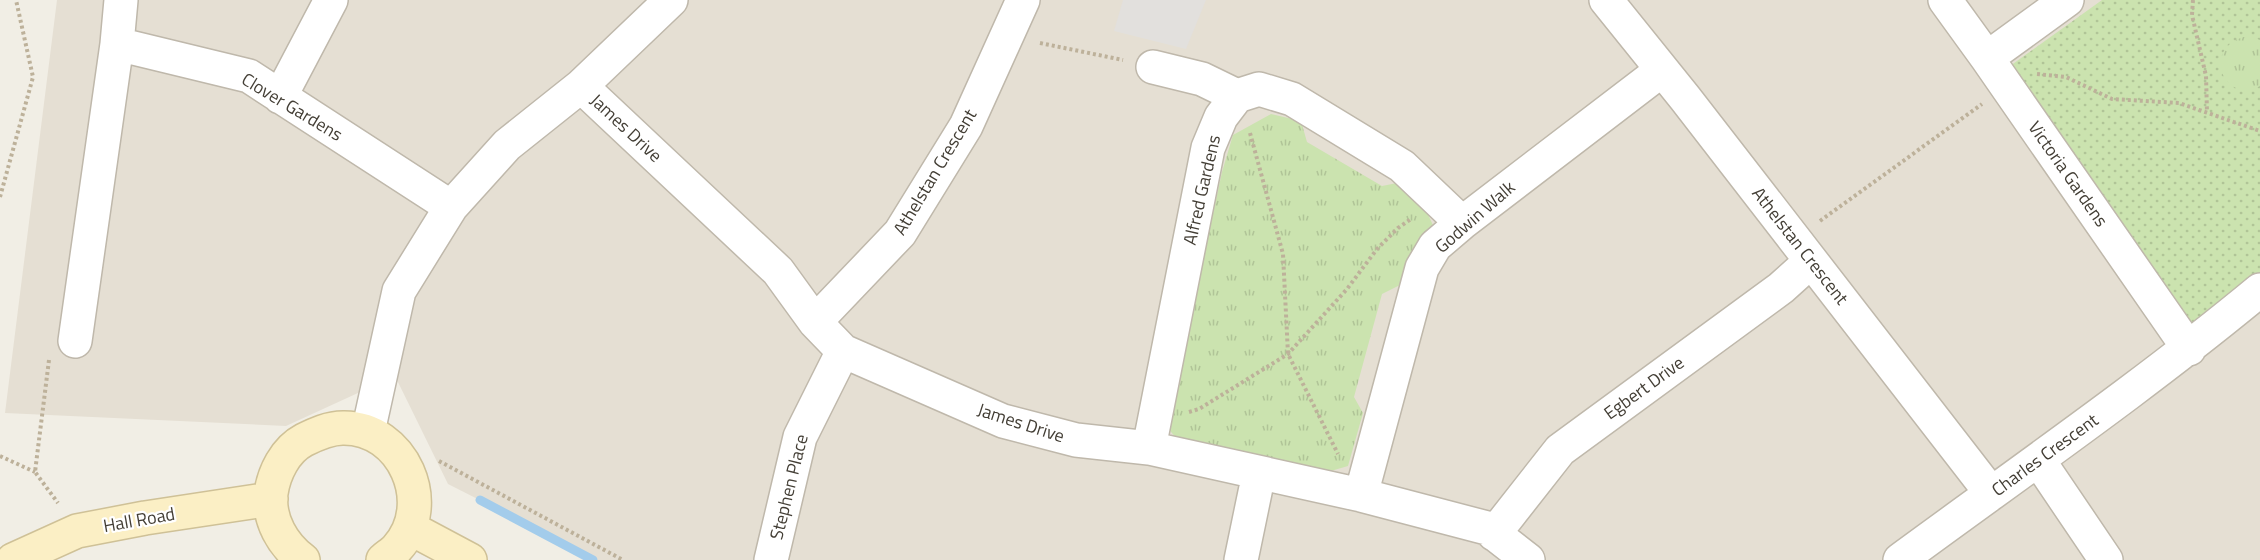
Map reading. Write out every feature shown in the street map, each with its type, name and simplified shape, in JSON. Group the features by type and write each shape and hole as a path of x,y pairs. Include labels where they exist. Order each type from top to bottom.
{"street":[{"path":"75,340 117,44 121,0"},
{"path":"280,97 331,0"},
{"path":"368,432 399,291 451,207 507,145 581,86 671,0"},
{"name":"Athelstan Crescent","path":"815,322 900,233 966,126 1023,0"},
{"name":"Athelstan Crescent","path":"1606,0 1991,493"},
{"name":"Victoria Gardens","path":"1945,0 2189,349"},
{"path":"1996,71 2067,0"},
{"name":"Clover Gardens","path":"117,44 249,76 451,207"},
{"path":"1153,67 1202,79 1237,96 1259,89 1292,99 1402,165 1440,199 1462,223"},
{"name":"Godwin Walk","path":"1361,495 1422,268 1435,246 1662,70"},
{"name":"James Drive","path":"581,86 778,271 815,322 843,351 1003,421 1076,440 1151,435 1259,473 1361,495 1487,528 1528,560"},
{"name":"Alfred Gardens","path":"1151,435 1208,148 1221,117 1237,96"},
{"name":"Egbert Drive","path":"1494,534 1560,450 1781,288 1803,250"},
{"name":"Charles Crescent","path":"1900,560 2039,461 2189,349 2260,290"},
{"name":"Stephen Place","path":"771,560 800,437 843,351"},
{"path":"303,560 291,551 277,531 271,499 272,484 282,462 298,444 320,432 344,428 368,432 388,444 404,461 413,482 415,506 410,528 397,548 382,560"},
{"path":"2039,461 2106,560"},
{"path":"1241,560 1259,473"},
{"name":"Hall Road","path":"13,560 77,531 271,499"},
{"path":"410,528 470,560"}],"path":[{"path":"0,196 33,77 16,0"},
{"path":"2193,0 2192,15 2206,76 2207,112"},
{"path":"1007,35 1153,67"},
{"path":"1803,250 1996,71 2066,77 2112,99 2179,103 2260,131"},
{"path":"1237,96 1255,147 1283,254 1288,354 1341,462 1361,495"},
{"path":"1151,435 1199,409 1288,354 1347,289 1377,249 1391,235 1440,199"},
{"path":"0,456 35,472"},
{"path":"430,456 623,560"}],"shaded area":[{"path":"57,0 2260,0 2260,560 598,560 448,484 395,376 286,426 5,413"},
{"path":"1123,0 1206,0 1186,49 1114,31"}],"green space":[{"path":"2102,0 2260,0 2260,273 2190,327 2010,66"},
{"path":"2243,37 2260,40 2260,86 2248,90 2228,83 2221,64 2223,53 2230,44"},
{"path":"1271,114 1301,121 1307,142 1382,186 1402,182 1422,201 1436,232 1400,285 1382,294 1354,397 1363,413 1348,466 1324,473 1181,444 1167,427 1222,172 1233,135"}],"waterway":[{"path":"480,500 593,560"}]}
